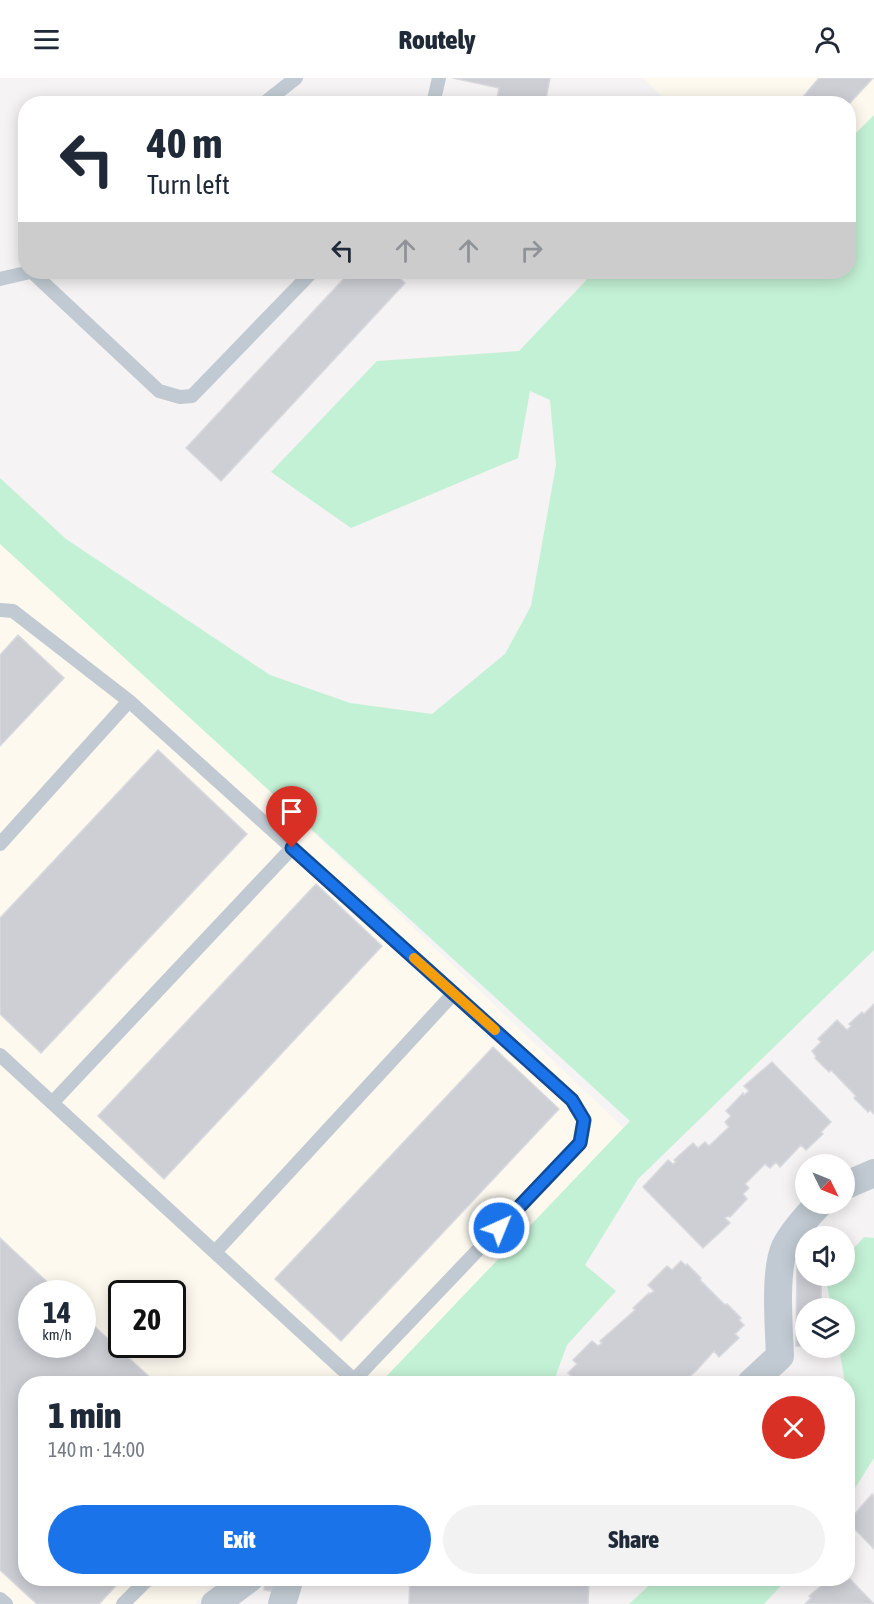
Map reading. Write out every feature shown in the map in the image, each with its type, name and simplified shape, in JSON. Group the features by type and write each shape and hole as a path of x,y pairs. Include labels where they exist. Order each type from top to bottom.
{"street":[{"path":"855,1181 874,1173"},
{"path":"759,1376 780,1356 779,1277 784,1249 801,1222 809,1214"},
{"path":"215,1604 239,1586"},
{"path":"282,1604 288,1586"}],"lane":[{"path":"273,96 296,78"},
{"path":"435,96 439,78"},
{"path":"0,279 18,275"},
{"path":"39,279 159,391 180,397 192,396 305,279"},
{"path":"0,610 13,611 129,701 572,1100 584,1120 580,1143 358,1376"},
{"path":"0,844 129,701"},
{"path":"52,1102 292,848"},
{"path":"215,1252 454,993"},
{"path":"0,1055 215,1252 346,1376"},
{"path":"123,1604 141,1586"},
{"path":"0,1599 6,1604"}],"shaded area":[{"path":"643,78 874,78 874,150 856,169 856,96 662,96"},
{"path":"0,523 143,670 632,1136 408,1376 18,1376 18,1586 212,1586 195,1604 0,1604"}],"green space":[{"path":"874,115 874,950 638,1179 585,1265 616,1291 567,1345 556,1376 387,1376 630,1121 0,544 0,478 66,539 270,675 350,703 432,714 505,654 531,606 556,465 550,400 530,391 518,458 351,528 271,472 377,361 519,351 587,279 856,279 856,133"},
{"path":"864,1237 874,1238 874,1458 855,1488 855,1376 844,1376 841,1358 855,1358 855,1298 829,1298 827,1286 855,1286 855,1247"},
{"path":"648,1586 781,1586 764,1604 629,1604"}],"building":[{"path":"453,78 550,78 547,96 498,96 499,88"},
{"path":"819,78 873,78 856,96 804,96"},
{"path":"343,279 401,279 405,283 221,481 186,448"},
{"path":"18,635 64,678 0,746 0,655"},
{"path":"158,750 247,834 41,1053 0,1014 0,918"},
{"path":"316,884 382,946 164,1179 98,1116"},
{"path":"874,1004 874,1114 870,1110 868,1112 854,1098 856,1096 831,1070 829,1072 815,1058 812,1051 821,1042 818,1039 837,1020 847,1030 851,1026 849,1024"},
{"path":"493,1047 559,1109 341,1341 275,1279"},
{"path":"772,1062 831,1122 821,1132 823,1134 806,1150 801,1145 780,1167 776,1162 770,1168 765,1164 745,1184 749,1188 743,1194 747,1199 730,1217 725,1218 730,1223 703,1248 643,1187 668,1160 673,1164 676,1162 674,1160 693,1143 698,1148 705,1142 709,1146 729,1127 725,1122 731,1116 726,1111 743,1093 744,1095 749,1091 744,1086"},
{"path":"0,1238 45,1280 18,1280 18,1358 96,1358 96,1328 108,1339 108,1358 129,1358 148,1376 18,1376 18,1586 116,1586 99,1604 37,1604 0,1570"},
{"path":"681,1261 686,1266 687,1264 725,1305 727,1304 741,1318 739,1320 744,1325 735,1334 739,1338 719,1357 714,1351 690,1376 571,1376 568,1373 577,1364 573,1360 592,1341 598,1346 602,1343 600,1341 635,1310 633,1308 654,1291 648,1285 667,1266 672,1270"},
{"path":"797,1286 821,1286 821,1298 797,1298"},
{"path":"872,1494 874,1497 874,1549 855,1529 855,1514"},
{"path":"855,1584 874,1604 805,1604 811,1598 809,1596 821,1586"},
{"path":"265,1586 276,1586 275,1592 264,1590"},
{"path":"410,1586 589,1586 588,1604 409,1604"}],"slow traffic":[{"path":"414,958 495,1030"}],"route":[{"path":"292,848 572,1100 584,1120 580,1143 499,1228"}]}
